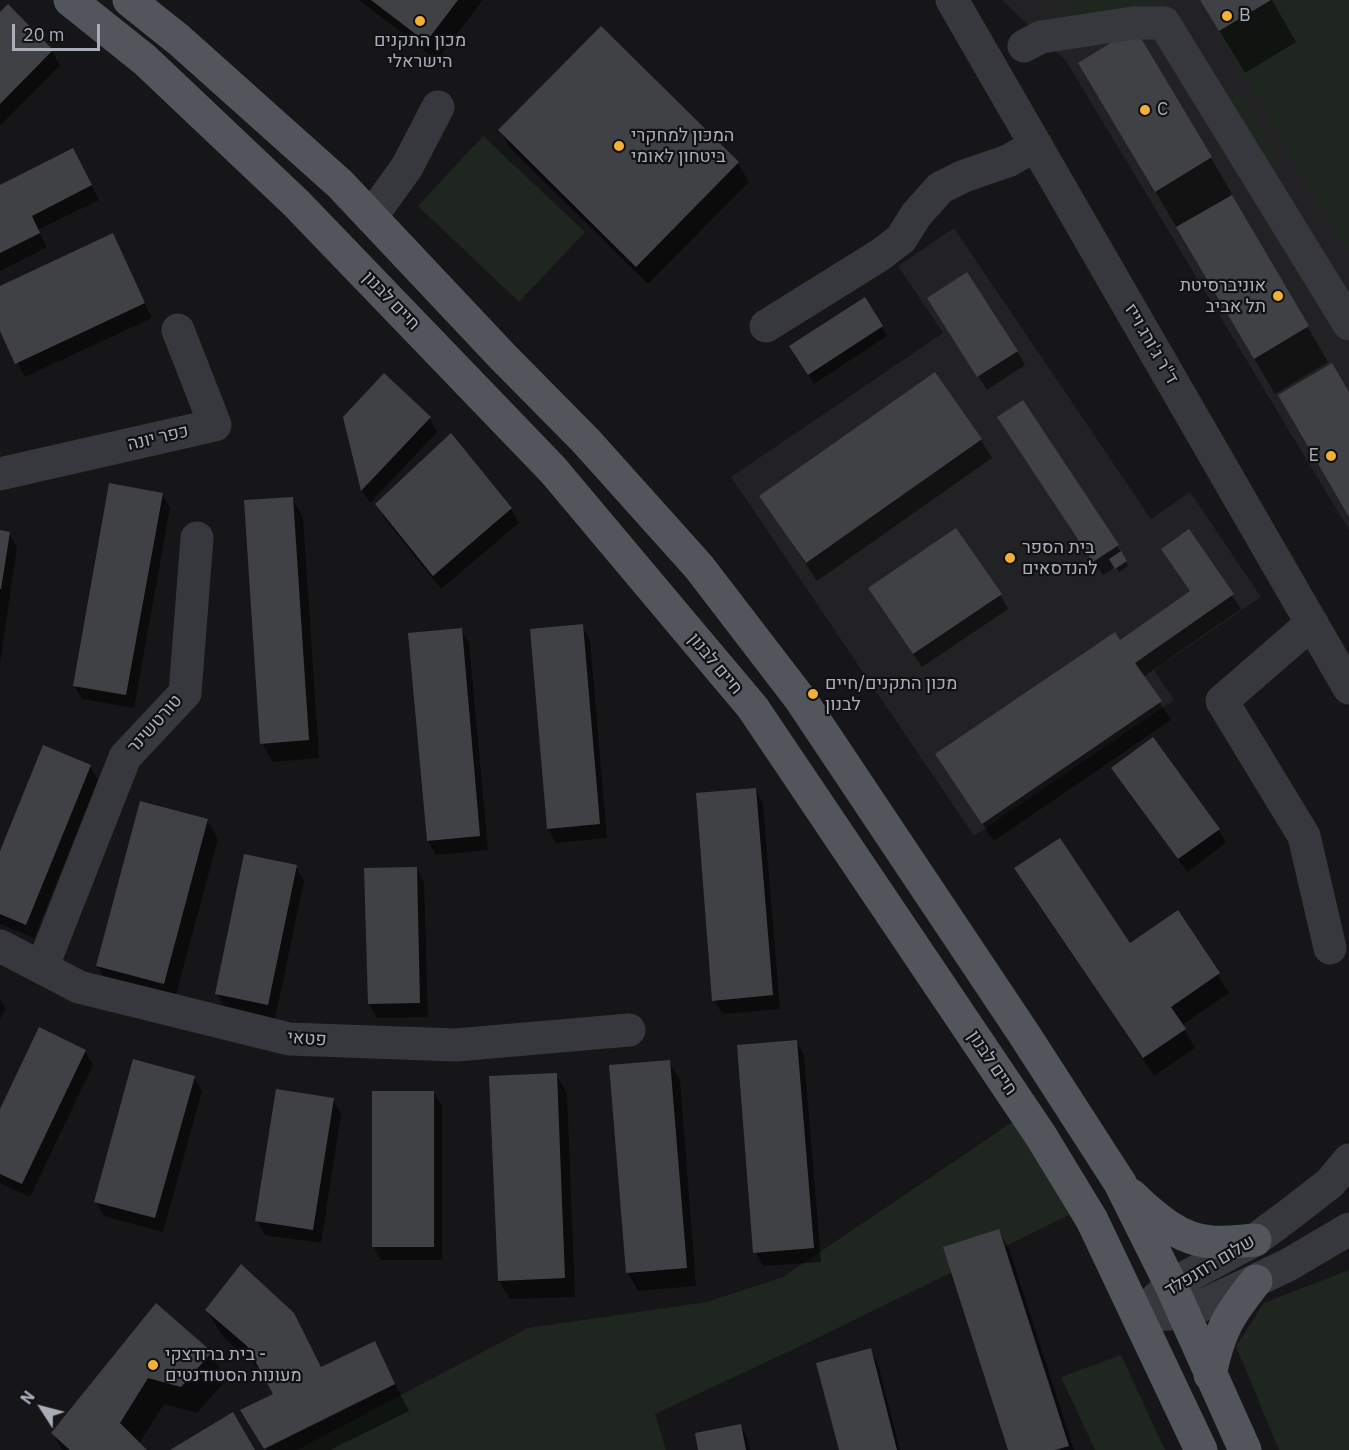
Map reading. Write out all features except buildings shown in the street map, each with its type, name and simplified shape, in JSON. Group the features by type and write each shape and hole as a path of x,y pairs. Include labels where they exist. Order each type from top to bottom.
{"main road":[{"name":"חיים לבנון","path":"70,0 145,60 296,203 553,470 753,708 1041,1136 1092,1220 1201,1450"},
{"path":"129,0 179,40 323,169 586,441 706,576 801,700 1024,1034 1120,1183 1177,1299 1245,1450"},
{"path":"1120,1183 1153,1216 1189,1239 1212,1242 1255,1240"},
{"path":"1210,1375 1218,1339 1225,1323 1256,1281"}],"street":[{"name":"ד\"ר ג'ורג וייז","path":"956,2 1349,688"},
{"path":"1024,46 1041,37 1133,23 1164,23 1349,324"},
{"path":"371,217 407,167 438,106"},
{"path":"766,326 902,239 916,215 940,188 964,176 1008,161 1036,145"},
{"name":"כפר יונה","path":"0,474 215,425 178,330"},
{"name":"טורטשינר","path":"42,968 125,758 185,693 197,538"},
{"path":"1312,623 1222,701 1304,836 1330,948"},
{"name":"פטאי","path":"0,946 79,987 289,1039 456,1046 629,1030"},
{"name":"שלום רוזנפלד","path":"1177,1299 1330,1183 1349,1160"},
{"name":"שלום רוזנפלד","path":"1138,1316 1177,1299 1256,1281 1288,1265 1349,1228"}],"shaded area":[{"name":"אוניברסיטת תל אביב","path":"1002,0 1349,0 1349,530 1066,61"},
{"path":"1076,0 1163,0 1175,19 1043,13"},
{"path":"1275,0 1349,0 1349,247 1346,248 1219,33"},
{"path":"1240,93 1280,161 1260,173 1220,105"},
{"path":"483,136 585,232 519,302 418,206"},
{"name":"בית הספר להנדסאים","path":"954,228 1151,519 1190,492 1261,597 1154,670 1174,700 974,836 731,477 943,333 898,266"},
{"path":"1014,1121 1069,1215 809,1342 655,1414 666,1450 297,1450 528,1328 707,1302 783,1277"},
{"path":"1349,1270 1349,1450 1279,1450 1236,1346 1264,1303"},
{"path":"1121,1355 1165,1450 1095,1450 1061,1377"}],"place":[{"name":"B","path":"1227,16"},
{"name":"מכון התקנים הישראלי","path":"420,21"},
{"name":"C","path":"1145,110"},
{"name":"המכון למחקרי ביטחון לאומי","path":"619,146"},
{"name":"אוניברסיטת תל אביב","path":"1278,296"},
{"name":"E","path":"1331,456"},
{"name":"בית הספר להנדסאים","path":"1010,558"},
{"name":"מכון התקנים/חיים לבנון","path":"813,694"},
{"name":"בית ברודצקי - מעונות הסטודנטים","path":"153,1365"}]}
